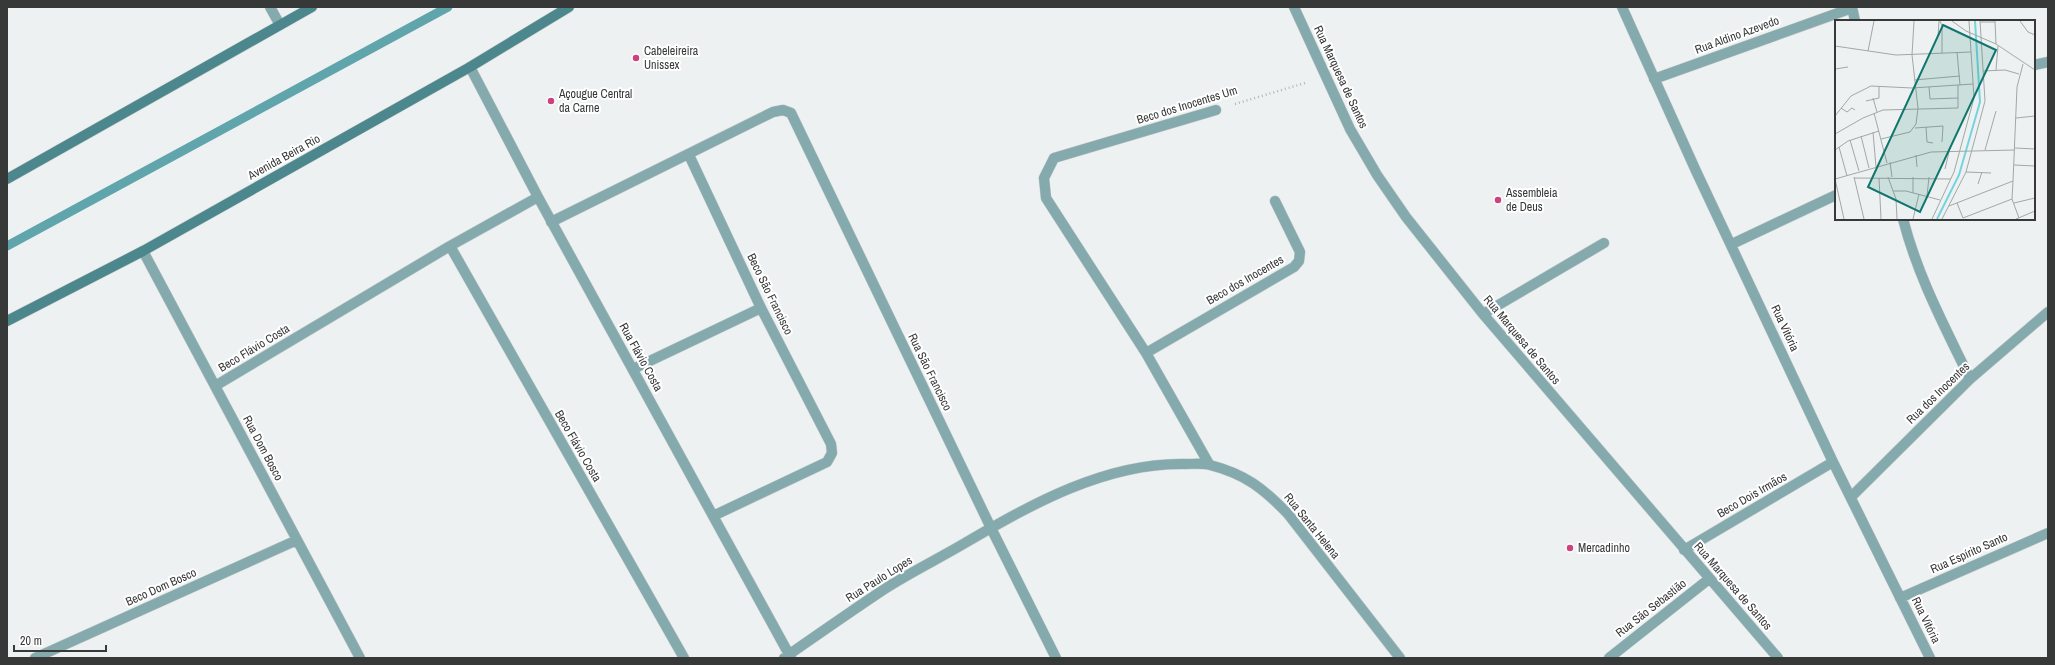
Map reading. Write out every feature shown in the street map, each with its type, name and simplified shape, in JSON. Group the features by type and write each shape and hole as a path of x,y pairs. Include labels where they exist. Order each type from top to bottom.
{"street":[{"path":"270,7 280,25"},
{"path":"7,179 312,7"},
{"name":"Avenida Beira Rio","path":"7,321 143,251 470,67 569,7"},
{"name":"Rua Marquesa de Santos","path":"1294,7 1350,130 1377,175 1406,217 1483,314 1778,658"},
{"name":"Rua Vitória","path":"1622,7 1654,79 1833,462 1930,658"},
{"path":"1852,7 1855,20"},
{"name":"Rua Aldino Azevedo","path":"1654,79 1852,7"},
{"path":"2035,65 2048,62"},
{"name":"Rua Flávio Costa","path":"470,67 538,197 713,516 788,657"},
{"name":"Rua São Francisco","path":"689,154 773,112 783,110 791,113 991,528 1056,658"},
{"name":"Beco dos Inocentes Um","path":"1146,353 1046,198 1044,178 1054,158 1216,110"},
{"path":"552,222 689,154"},
{"name":"Beco São Francisco","path":"689,154 761,308 831,444 832,453 827,462 713,516"},
{"path":"1732,244 1835,195"},
{"name":"Beco Flávio Costa","path":"215,386 450,246 538,197"},
{"name":"Beco dos Inocentes","path":"1146,353 1294,267 1299,261 1300,252 1275,201"},
{"path":"1903,220 1910,247 1924,284 1970,379"},
{"path":"1483,314 1604,243"},
{"name":"Beco Flávio Costa","path":"450,246 684,658"},
{"name":"Rua Dom Bosco","path":"143,251 360,658"},
{"path":"633,369 761,308"},
{"name":"Rua dos Inocentes","path":"1851,497 1970,379 2048,312"},
{"path":"1146,353 1209,464"},
{"name":"Beco Dois Irmãos","path":"1684,550 1833,462"},
{"name":"Rua Santa Helena","path":"991,528 1050,498 1084,483 1120,471 1164,463 1209,464 1244,477 1267,492 1288,514 1400,658"},
{"name":"Rua Paulo Lopes","path":"788,657 884,589 991,528"},
{"name":"Rua Espírito Santo","path":"1900,598 2048,533"},
{"name":"Beco Dom Bosco","path":"35,658 297,540"},
{"name":"Rua São Sebastião","path":"1609,658 1709,579"}],"path":[{"name":"Beco dos Inocentes Um","path":"1216,110 1327,77"}],"waterway":[{"path":"7,246 448,7"}],"place":[{"name":"Cabeleireira Unissex","path":"636,58"},
{"name":"Açougue Central da Carne","path":"551,101"},
{"name":"Assembleia de Deus","path":"1498,200"},
{"name":"Mercadinho","path":"1570,548"}]}
